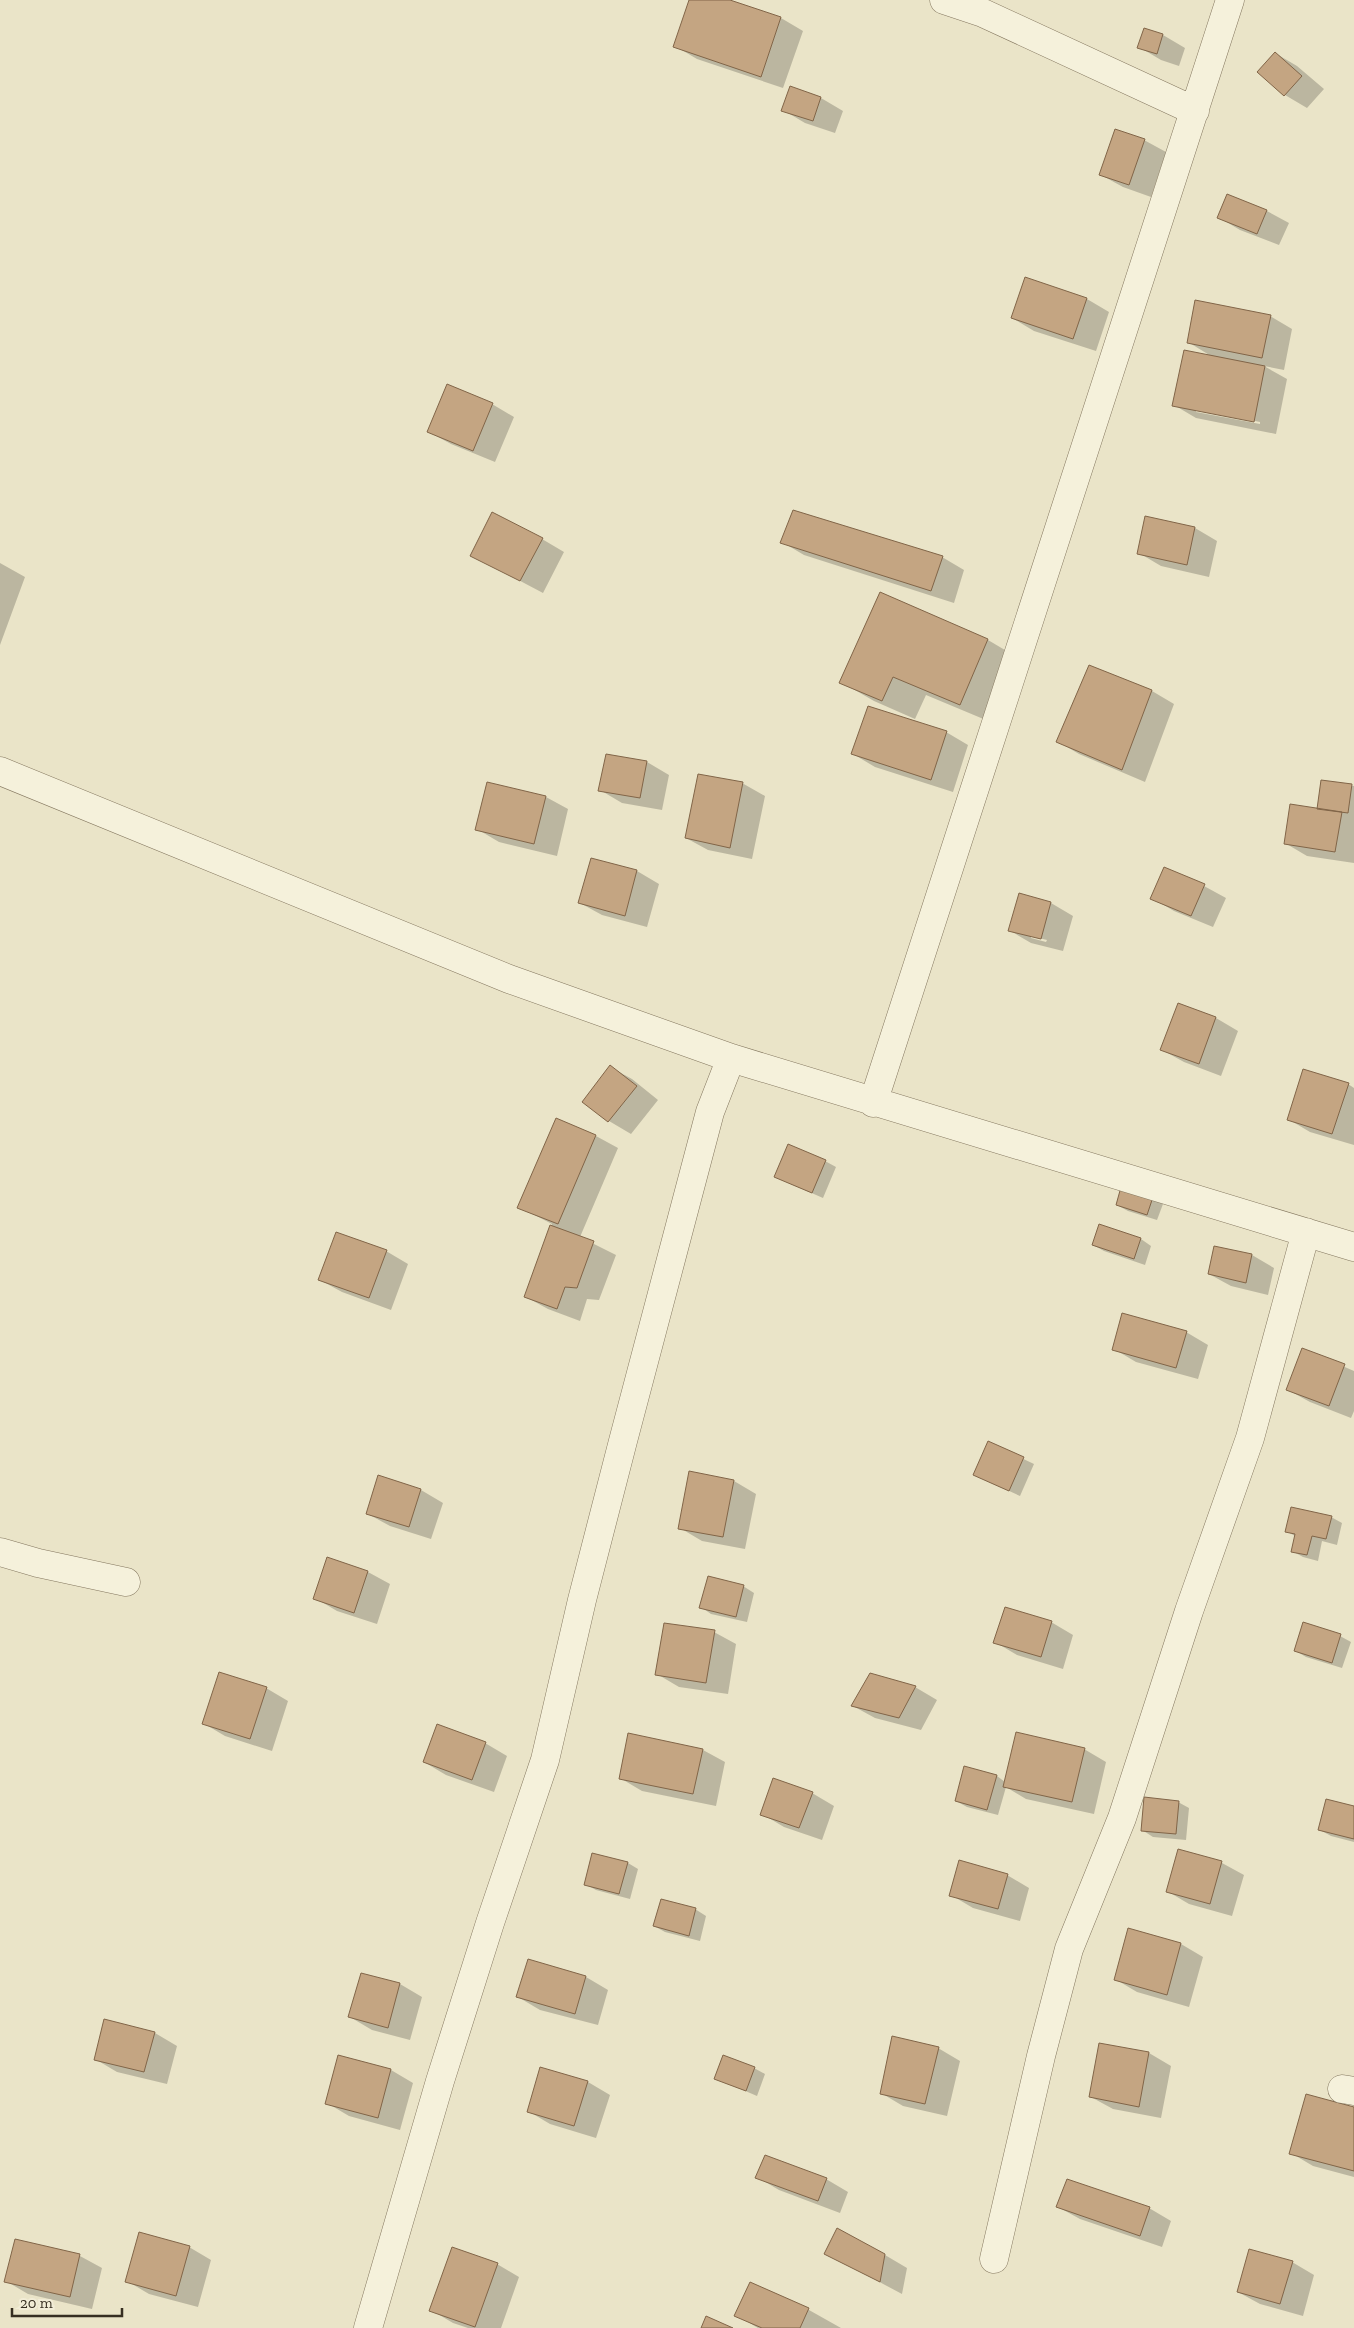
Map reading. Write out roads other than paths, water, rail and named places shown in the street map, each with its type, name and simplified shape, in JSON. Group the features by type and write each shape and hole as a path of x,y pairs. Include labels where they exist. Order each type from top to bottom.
{"street":[{"path":"944,0 983,13 1195,111"},
{"path":"873,1103 1230,0"},
{"path":"0,772 509,978 731,1058 873,1103 1354,1247"},
{"path":"368,2328 443,2072 490,1922 545,1760 582,1600 620,1450 710,1112 731,1058"},
{"path":"994,2259 1041,2056 1069,1949 1122,1818 1189,1611 1250,1438 1306,1232"},
{"path":"0,1552 38,1563 126,1582"}]}
